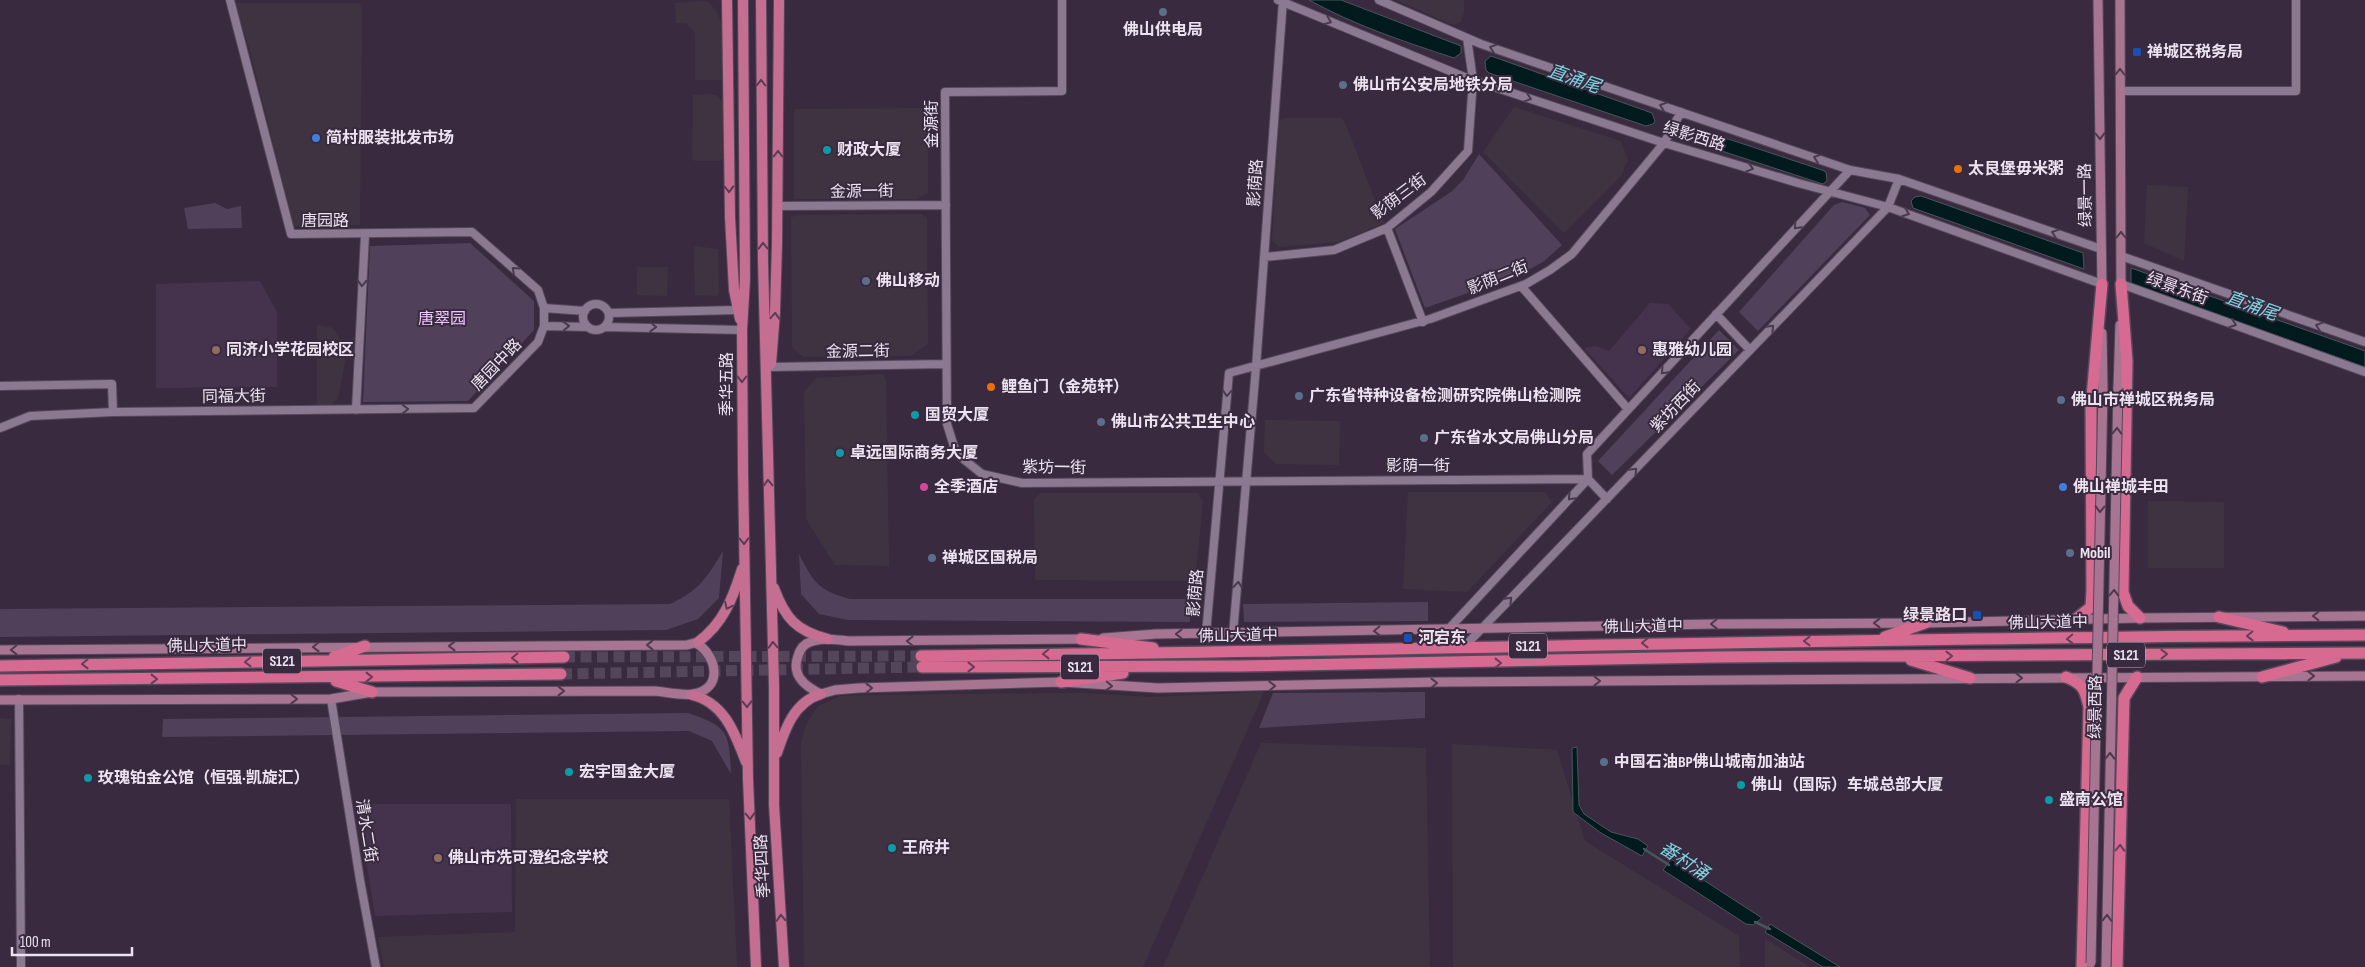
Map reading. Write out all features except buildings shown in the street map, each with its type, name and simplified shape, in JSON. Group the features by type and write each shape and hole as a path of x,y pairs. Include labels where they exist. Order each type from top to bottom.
{"highway":[{"path":"2076,619 2090,607 2092,590 2091,408 2102,284"},
{"path":"2121,284 2127,361 2123,592 2128,606 2140,618"},
{"path":"2219,617 2299,636"},
{"path":"1874,641 1925,623"},
{"name":"佛山大道中","path":"2365,635 1714,642 1182,653 922,662 1180,666 1468,664 1716,657 2365,652"},
{"path":"1081,640 1119,642 1182,653"},
{"path":"324,661 365,646"},
{"path":"2262,677 2353,653"},
{"name":"佛山大道中","path":"0,666 564,657"},
{"path":"1900,657 1970,678"},
{"path":"1061,682 1180,666"},
{"name":"佛山大道中","path":"0,680 562,674"},
{"path":"325,677 372,692"},
{"path":"2117,967 2124,698 2137,677"},
{"path":"2066,678 2079,682 2086,692 2089,707 2088,966"}],"main road":[{"path":"727,0 730,217 734,290 742,330"},
{"name":"季华五路","path":"744,0 746,278 742,330 748,767"},
{"path":"761,0 766,400 772,580 774,764"},
{"path":"766,400 775,312 778,206 779,0"},
{"name":"绿景一路","path":"2098,0 2103,390"},
{"path":"2120,0 2121,284"},
{"name":"绿景西路","path":"2106,967 2121,284"},
{"name":"绿景西路","path":"2088,966 2103,390"},
{"path":"0,650 687,645 697,643 719,623 729,606 744,561"},
{"path":"772,580 785,614 810,634 828,639"},
{"name":"佛山大道中","path":"820,694 801,681 797,673 796,663 802,646 812,641 828,639 849,641 1081,640 1156,634 1481,630 1715,624 1925,623 2076,619 2365,616"},
{"path":"692,695 708,688 714,677 712,661 708,653 697,643"},
{"path":"774,764 786,725 792,715 820,694 835,690 859,688 1061,682 1158,688 1450,682 2365,676"},
{"path":"0,700 331,699 372,692 655,691 692,695 716,706 726,717 748,767"},
{"name":"季华四路","path":"774,764 774,805 784,967"},
{"name":"季华四路","path":"748,767 756,967"}],"street":[{"name":"唐园路","path":"230,0 291,234 365,234 356,410"},
{"name":"金源街","path":"945,364 945,92 1062,91 1062,0"},
{"name":"绿影西路","path":"1379,0 1467,38 1681,112 1850,170 1899,180 2101,249"},
{"path":"2120,91 2296,91 2296,0"},
{"name":"绿影西路","path":"1281,1 1473,80 1664,143 1798,183 1888,207 2102,284"},
{"name":"影荫路","path":"1233,634 1256,367 1281,1"},
{"name":"影荫三街","path":"1264,258 1334,250 1387,228 1431,192 1468,151 1473,80 1467,38"},
{"name":"影荫二街","path":"1256,367 1423,322 1520,286 1550,270 1572,254 1664,143 1681,112"},
{"name":"紫坊西街","path":"1588,479 1587,454 1850,170"},
{"name":"紫坊西街","path":"1463,648 1888,207 1899,180"},
{"name":"金源一街","path":"778,206 946,205"},
{"path":"1387,228 1423,322"},
{"path":"365,234 472,232 538,290 544,308 544,326 588,327 596,330 604,327 742,330"},
{"name":"绿景东街","path":"2121,256 2365,342"},
{"name":"绿景东街","path":"2121,284 2365,372"},
{"path":"1520,286 1628,409"},
{"path":"588,327 584,320 585,311 591,305 598,304 604,306 609,313 608,322 604,327"},
{"path":"544,308 585,311"},
{"path":"609,313 738,310"},
{"path":"1716,314 1750,350"},
{"name":"唐园中路","path":"356,410 474,408 538,342 544,326"},
{"name":"金源二街","path":"770,367 945,364"},
{"name":"紫坊一街","path":"945,364 947,424 956,453 982,474 1022,483 1247,481"},
{"name":"影荫路","path":"1206,634 1229,373 1256,367"},
{"path":"0,386 112,384 113,412"},
{"name":"同福大街","path":"0,428 30,416 113,412 356,410"},
{"path":"1431,648 1588,479 1607,499"},
{"name":"影荫一街","path":"1247,481 1588,479"},
{"path":"19,699 21,967"},
{"name":"清水二街","path":"331,699 376,967"}],"shaded area":[{"path":"1309,0 1341,0 1461,46 1461,53 1454,58 1417,46 1362,25"},
{"path":"1396,0 1464,0 1464,12 1461,22 1453,25"},
{"path":"709,2 717,12 722,25 722,80 695,80 695,33 686,23 676,23 675,3"},
{"name":"简村服装批发市场","path":"235,3 359,3 362,9 360,225 294,226 250,51"},
{"path":"1491,56 1652,113 1655,121 1653,124 1646,126 1489,73 1486,70 1485,61"},
{"path":"693,95 716,95 724,102 724,158 719,161 695,161 692,159"},
{"path":"1514,107 1621,141 1628,160 1621,176 1564,233 1483,152"},
{"path":"928,108 928,193 917,199 794,199 794,109"},
{"path":"1285,118 1341,118 1344,120 1384,223 1339,242 1279,247 1272,240 1279,120"},
{"path":"1691,128 1822,170 1826,172 1827,181 1823,184 1691,141 1687,135"},
{"path":"2147,185 2188,187 2184,261 2144,243"},
{"path":"1921,196 2083,253 2084,269 1913,208 1911,201 1915,197"},
{"path":"921,214 927,218 928,344 911,356 804,357 797,352 792,347 791,217 800,215"},
{"path":"694,246 718,249 719,293 717,296 695,295"},
{"path":"637,267 668,267 667,296 637,295"},
{"path":"2131,268 2365,351 2365,367 2131,284"},
{"name":"同济小学花园校区","path":"260,281 277,312 277,387 156,388 156,284"},
{"name":"惠雅幼儿园","path":"1650,303 1668,304 1691,329 1629,398 1584,348 1596,346 1609,351"},
{"path":"317,325 333,328 340,339 345,362 338,399 330,406 317,407"},
{"path":"884,374 886,381 889,566 835,565 806,519 804,392 816,378"},
{"path":"1265,420 1340,421 1339,465 1276,464 1264,453"},
{"path":"1408,492 1545,492 1552,502 1467,592 1403,589"},
{"path":"1040,493 1198,493 1203,501 1195,581 1035,580 1034,499"},
{"path":"2148,501 2224,502 2224,568 2148,568"},
{"path":"1264,692 1143,967 804,967 801,744 806,724 818,706 840,696 871,695 1084,693 1151,697"},
{"path":"0,718 11,719 10,765 0,765"},
{"path":"1261,743 1426,748 1430,967 1163,967"},
{"path":"1452,744 1557,750 1585,841 1739,936 1740,967 1453,967"},
{"path":"1577,747 1579,805 1584,814 1611,832 1638,839 1648,846 1642,856 1601,833 1573,812 1572,748"},
{"path":"516,799 729,799 737,967 384,967 378,937 515,932"},
{"name":"佛山市冼可澄纪念学校","path":"357,804 511,804 512,912 375,916"},
{"path":"1671,859 1762,918 1753,925 1746,924 1663,870"},
{"path":"1770,924 1840,967 1823,967 1765,932"},
{"path":"1765,939 1810,967 1765,967"}],"green space":[{"path":"1479,154 1562,245 1543,262 1519,275 1425,308 1395,229 1451,192 1463,180"},
{"path":"1842,202 1865,208 1870,215 1758,331 1739,312 1834,205"},
{"path":"215,203 227,209 241,206 242,228 188,229 184,208"},
{"name":"唐翠园","path":"470,243 534,301 534,330 468,401 363,402 370,246"},
{"path":"1719,330 1739,350 1612,475 1598,461"},
{"path":"723,551 719,598 698,619 666,630 0,637 0,609 670,604 688,594 701,582"},
{"path":"799,554 813,579 818,584 839,596 850,599 1190,599 1190,622 848,620 819,614 801,594"},
{"path":"1428,602 1428,621 1244,622 1243,604"},
{"path":"1425,692 1425,718 1259,728 1273,693"},
{"path":"688,713 712,723 724,733 729,749 731,774 712,741 689,731 162,737 163,719"}],"waterway":[{"name":"番村涌","path":"1644,849 1669,865"},
{"name":"番村涌","path":"1755,922 1770,929"}],"tunnel":[{"path":"564,657 921,656"},
{"path":"561,674 922,667"}],"place":[{"name":"佛山供电局","path":"1163,12"},
{"name":"禅城区税务局","path":"2137,52"},
{"name":"佛山市公安局地铁分局","path":"1343,85"},
{"name":"简村服装批发市场","path":"316,138"},
{"name":"财政大厦","path":"827,150"},
{"name":"太艮堡毋米粥","path":"1958,169"},
{"name":"佛山移动","path":"866,281"},
{"name":"同济小学花园校区","path":"216,350"},
{"name":"惠雅幼儿园","path":"1642,350"},
{"name":"鲤鱼门（金苑轩）","path":"991,387"},
{"name":"广东省特种设备检测研究院佛山检测院","path":"1299,396"},
{"name":"佛山市禅城区税务局","path":"2061,400"},
{"name":"国贸大厦","path":"915,415"},
{"name":"佛山市公共卫生中心","path":"1101,422"},
{"name":"广东省水文局佛山分局","path":"1424,438"},
{"name":"卓远国际商务大厦","path":"840,453"},
{"name":"全季酒店","path":"924,487"},
{"name":"佛山禅城丰田","path":"2063,487"},
{"name":"Mobil","path":"2070,553"},
{"name":"禅城区国税局","path":"932,558"},
{"name":"绿景路口","path":"1977,615"},
{"name":"河宕东","path":"1408,638"},
{"name":"中国石油BP佛山城南加油站","path":"1604,762"},
{"name":"宏宇国金大厦","path":"569,772"},
{"name":"玫瑰铂金公馆（恒强·凯旋汇）","path":"88,778"},
{"name":"佛山（国际）车城总部大厦","path":"1741,785"},
{"name":"盛南公馆","path":"2049,800"},
{"name":"王府井","path":"892,848"},
{"name":"佛山市冼可澄纪念学校","path":"438,858"}],"water label":[{"name":"直涌尾","path":"1574,79"},
{"name":"直涌尾","path":"2252,306"}]}
